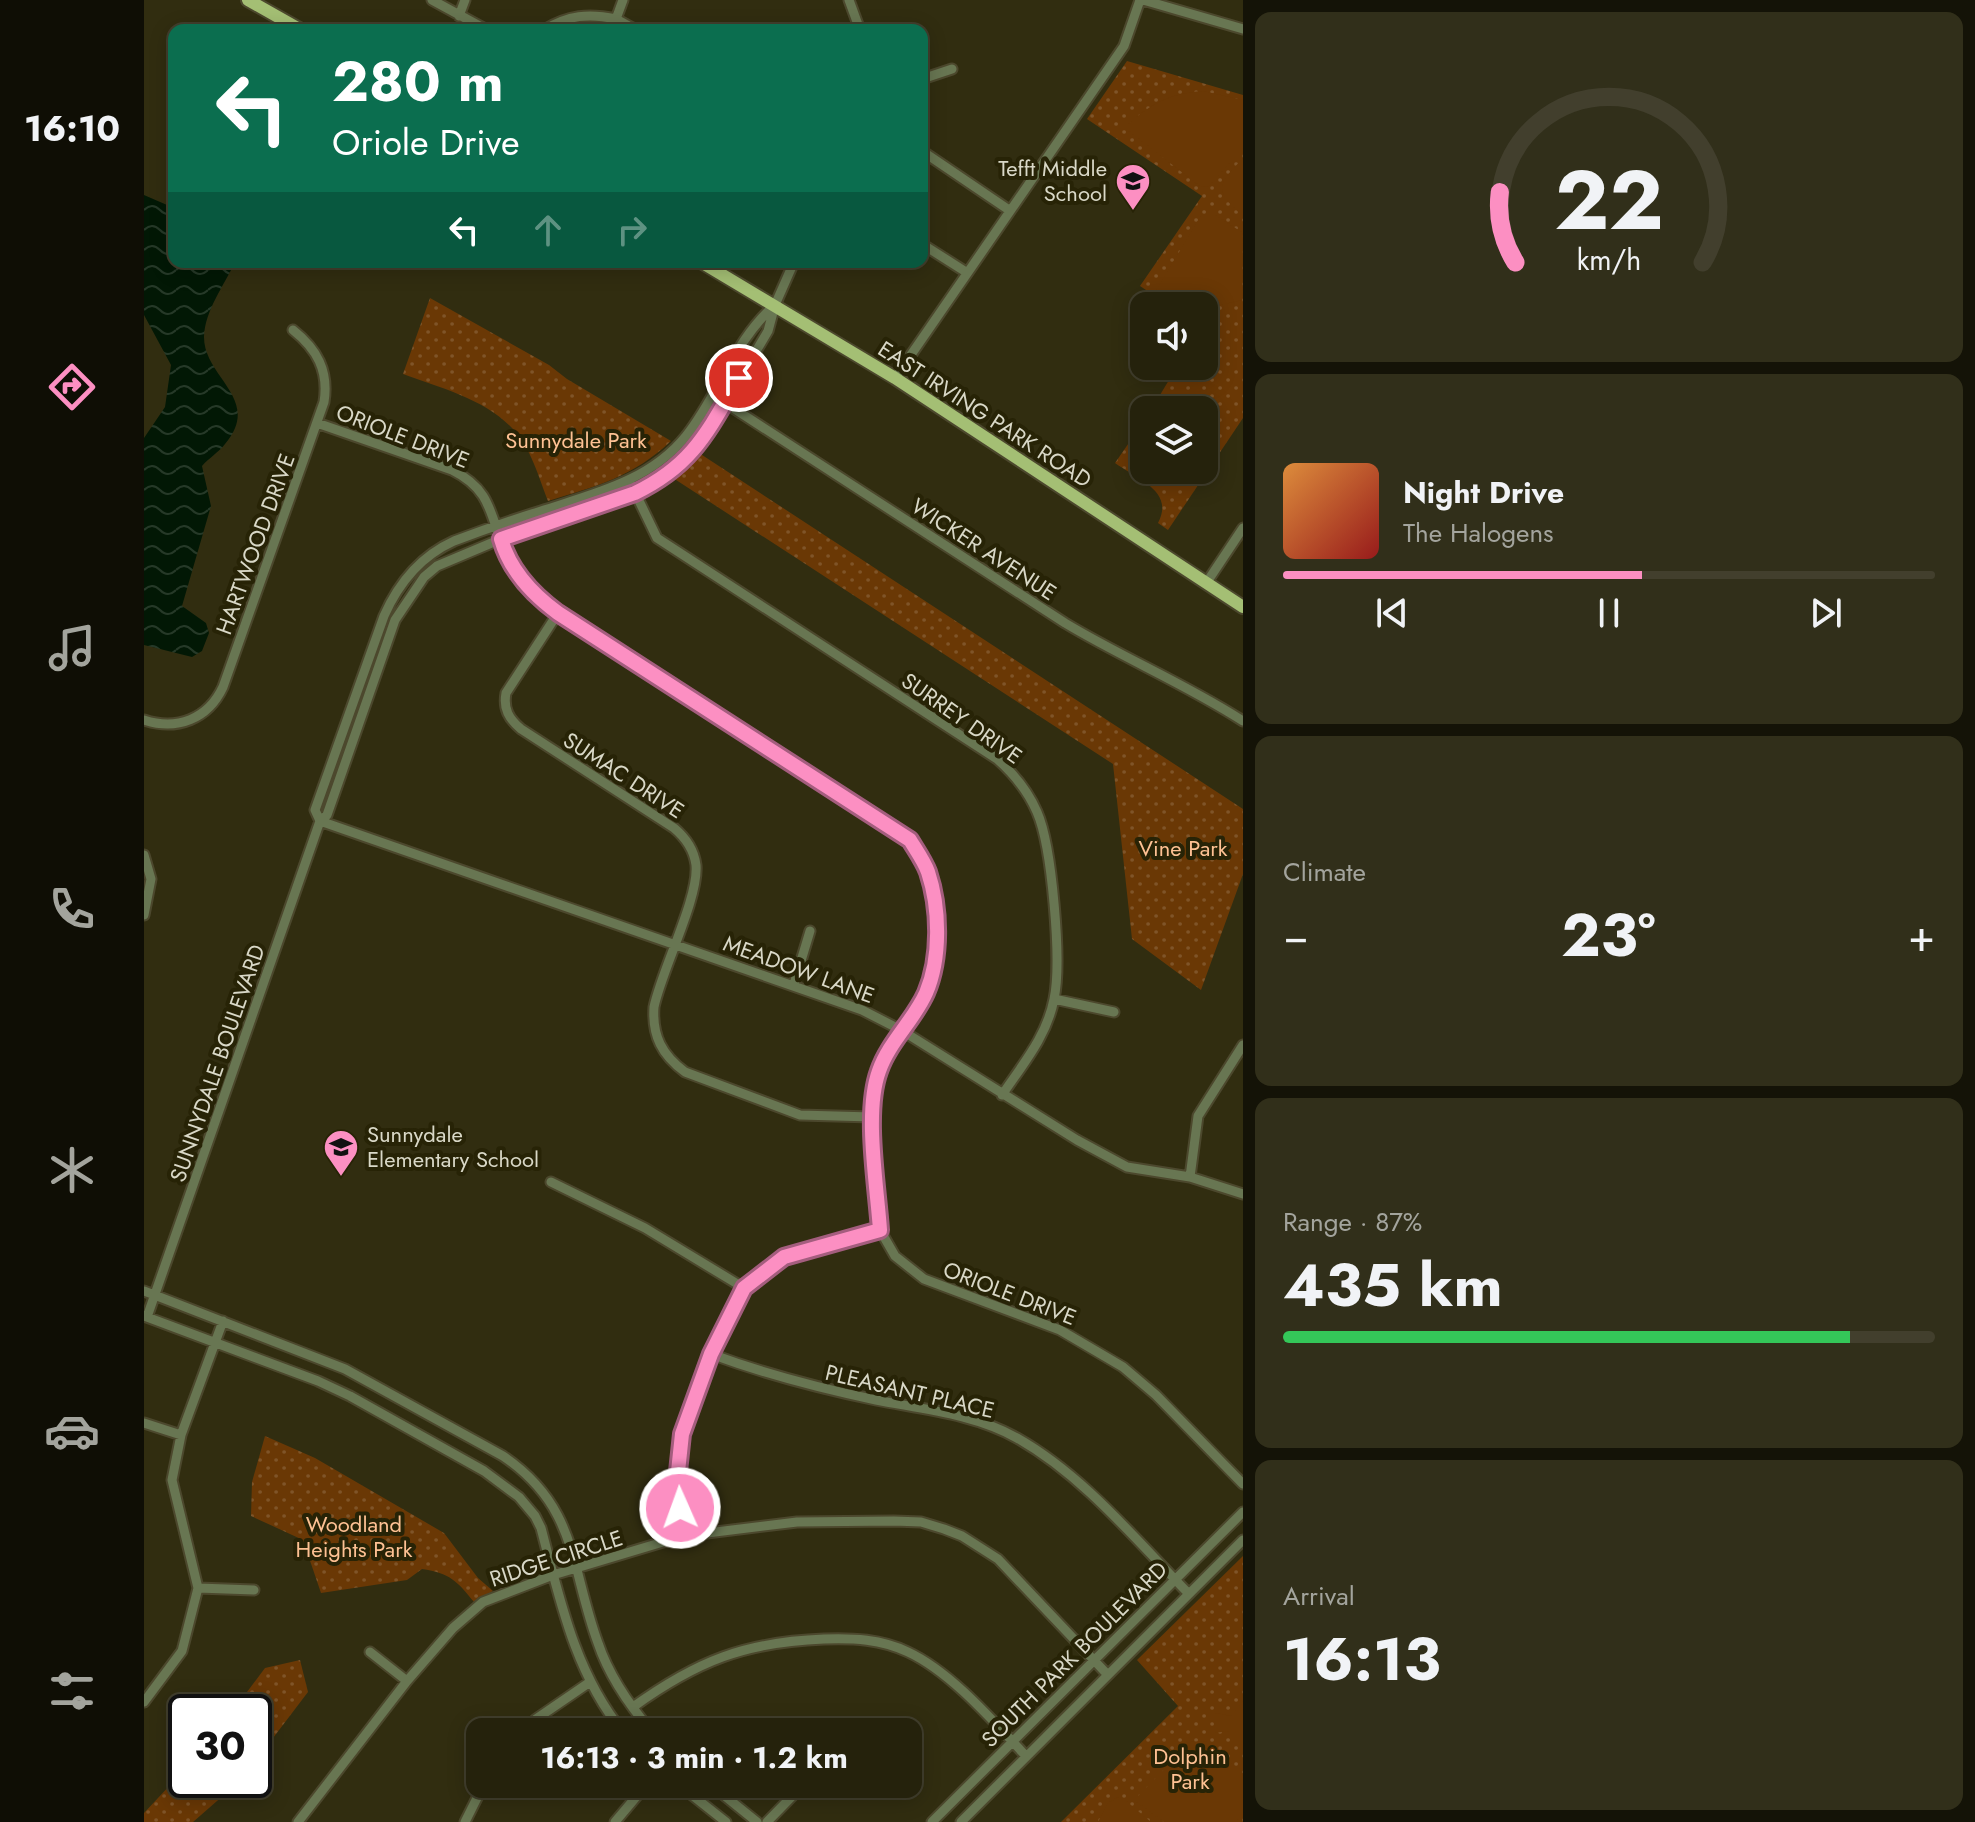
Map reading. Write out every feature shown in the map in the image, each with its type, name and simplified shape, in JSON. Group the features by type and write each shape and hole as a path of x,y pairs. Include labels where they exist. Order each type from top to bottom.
{"main road":[{"path":"248,0 290,24"},
{"name":"EAST IRVING PARK ROAD","path":"711,268 895,378 1243,607"}],"street":[{"path":"432,0 475,24"},
{"path":"459,16 465,0"},
{"path":"616,19 623,0"},
{"path":"849,0 858,24"},
{"path":"895,378 1124,46 1142,0 1243,29"},
{"path":"557,24 588,14 616,19 625,24"},
{"path":"928,77 952,69"},
{"path":"928,155 1009,210"},
{"path":"928,248 966,272"},
{"path":"775,305 791,268"},
{"name":"SUNNYDALE BOULEVARD","path":"320,821 315,810 384,616 395,594 415,567 431,553 454,541 589,496 651,468 674,451 697,421 754,323 775,305"},
{"name":"SUNNYDALE BOULEVARD","path":"146,1317 320,821 327,815 389,636 406,601 424,577 437,566 501,539 635,493 687,458 702,442 768,331 775,305"},
{"name":"HARTWOOD DRIVE","path":"144,720 164,725 187,722 204,712 219,696 325,395 323,368 311,345 293,330"},
{"name":"WICKER AVENUE","path":"713,395 1099,644 1201,694 1243,721"},
{"name":"ORIOLE DRIVE","path":"317,423 465,477 487,499 518,576 535,596 910,840 928,871 936,913 936,958 926,994 901,1030 878,1072 872,1117 880,1230 895,1256 924,1279 1060,1330 1123,1367 1156,1395 1243,1484"},
{"name":"SURREY DRIVE","path":"629,480 657,538 988,754 1015,776 1033,802 1046,843 1057,951 1054,999 1042,1038 1002,1095"},
{"path":"1207,582 1243,528"},
{"name":"SUMAC DRIVE","path":"558,613 506,693 510,719 674,828 686,839 696,862 696,880 657,994 652,1025 658,1042 670,1061 701,1080 800,1115 872,1117"},
{"name":"MEADOW LANE","path":"320,821 862,1010 901,1030 1002,1095 1127,1167 1190,1177 1243,1194"},
{"path":"144,855 149,866 151,886 144,915"},
{"path":"794,984 810,931"},
{"path":"1054,999 1114,1012"},
{"path":"1190,1177 1198,1116 1242,1048"},
{"path":"551,1182 645,1228 744,1288"},
{"path":"683,1536 677,1481 682,1434 711,1354 744,1288 784,1257 880,1230"},
{"path":"144,1291 345,1369 514,1463 536,1482 552,1503 564,1527 599,1648 620,1689 641,1718"},
{"path":"146,1317 339,1390 484,1471 519,1497 535,1516 568,1629 590,1682 614,1718"},
{"path":"144,1702 182,1651 198,1588 172,1480 181,1435 223,1321"},
{"name":"PLEASANT PLACE","path":"711,1354 797,1383 971,1420 1015,1437 1052,1460 1105,1507 1189,1594"},
{"path":"144,1423 181,1435"},
{"name":"SOUTH PARK BOULEVARD","path":"932,1822 1243,1512"},
{"name":"RIDGE CIRCLE","path":"298,1822 407,1681 453,1628 483,1602 553,1575 683,1536 797,1522 921,1522 944,1529 962,1536 998,1559 1107,1674"},
{"name":"SOUTH PARK BOULEVARD","path":"961,1822 1243,1540"},
{"path":"198,1588 254,1590"},
{"path":"633,1707 695,1668 758,1645 786,1641 865,1640 887,1643 925,1661 949,1680 1026,1756"},
{"path":"370,1652 407,1681"},
{"path":"537,1718 590,1682"},
{"path":"465,1822 477,1798"},
{"path":"615,1822 635,1798"},
{"path":"696,1798 726,1822"},
{"path":"727,1798 757,1822"},
{"path":"767,1822 790,1798"}],"green space":[{"path":"1127,61 1243,95 1243,418 1218,455 1218,396 1159,396 1169,380 1218,380 1218,292 1149,292 1140,286 1202,196 1087,119"},
{"path":"1203,91 1243,100 1243,148 1209,186 1201,187 1125,128 1160,102 1180,94"},
{"path":"1243,158 1243,216 1227,199 1222,187"},
{"path":"1202,214 1214,214 1243,233 1242,300 1218,305 1218,292 1155,292"},
{"name":"Sunnydale Park","path":"430,298 549,365 671,441 628,472 548,501 525,445 502,419 476,402 403,374"},
{"path":"1130,441 1130,473 1115,463"},
{"name":"Vine Park","path":"699,453 1243,809 1243,874 1201,990 1132,939 1113,764 673,478"},
{"path":"1147,484 1199,484 1168,530 1158,523 1162,502"},
{"name":"Woodland Heights Park","path":"265,1436 315,1458 444,1533 478,1578 493,1591 474,1602 452,1579 422,1569 407,1580 321,1593 303,1540 251,1516 252,1482"},
{"name":"Dolphin Park","path":"1243,1556 1243,1822 1061,1822 1178,1706 1137,1660"},
{"path":"300,1660 308,1692 272,1739 272,1694 246,1694 265,1668"},
{"path":"1243,1701 1243,1745 1229,1731 1215,1733 1215,1713 1231,1716"},
{"path":"1207,1741 1243,1774 1243,1816 1235,1822 1164,1822 1134,1800 1191,1742"},
{"path":"168,1787 168,1798 220,1798 193,1822 144,1822 144,1813"},
{"path":"1120,1796 1151,1822 1098,1822 1108,1803"}],"water":[{"path":"144,195 168,205 168,268 232,268 211,308 204,337 206,352 229,389 238,414 235,428 225,444 202,466 211,506 182,606 206,623 209,633 202,651 192,657 144,645 144,438 165,407 171,365 144,315"}],"place":[{"name":"Tefft Middle School","path":"1133,212"},
{"name":"Sunnydale Elementary School","path":"341,1178"}],"route":[{"path":"680,1508 677,1481 682,1434 711,1354 744,1288 784,1257 880,1230 872,1117 878,1072 901,1030 926,994 936,958 936,913 928,871 910,840 558,613 535,596 518,576 501,539 635,493 655,482 677,467 702,442 739,378"}]}
